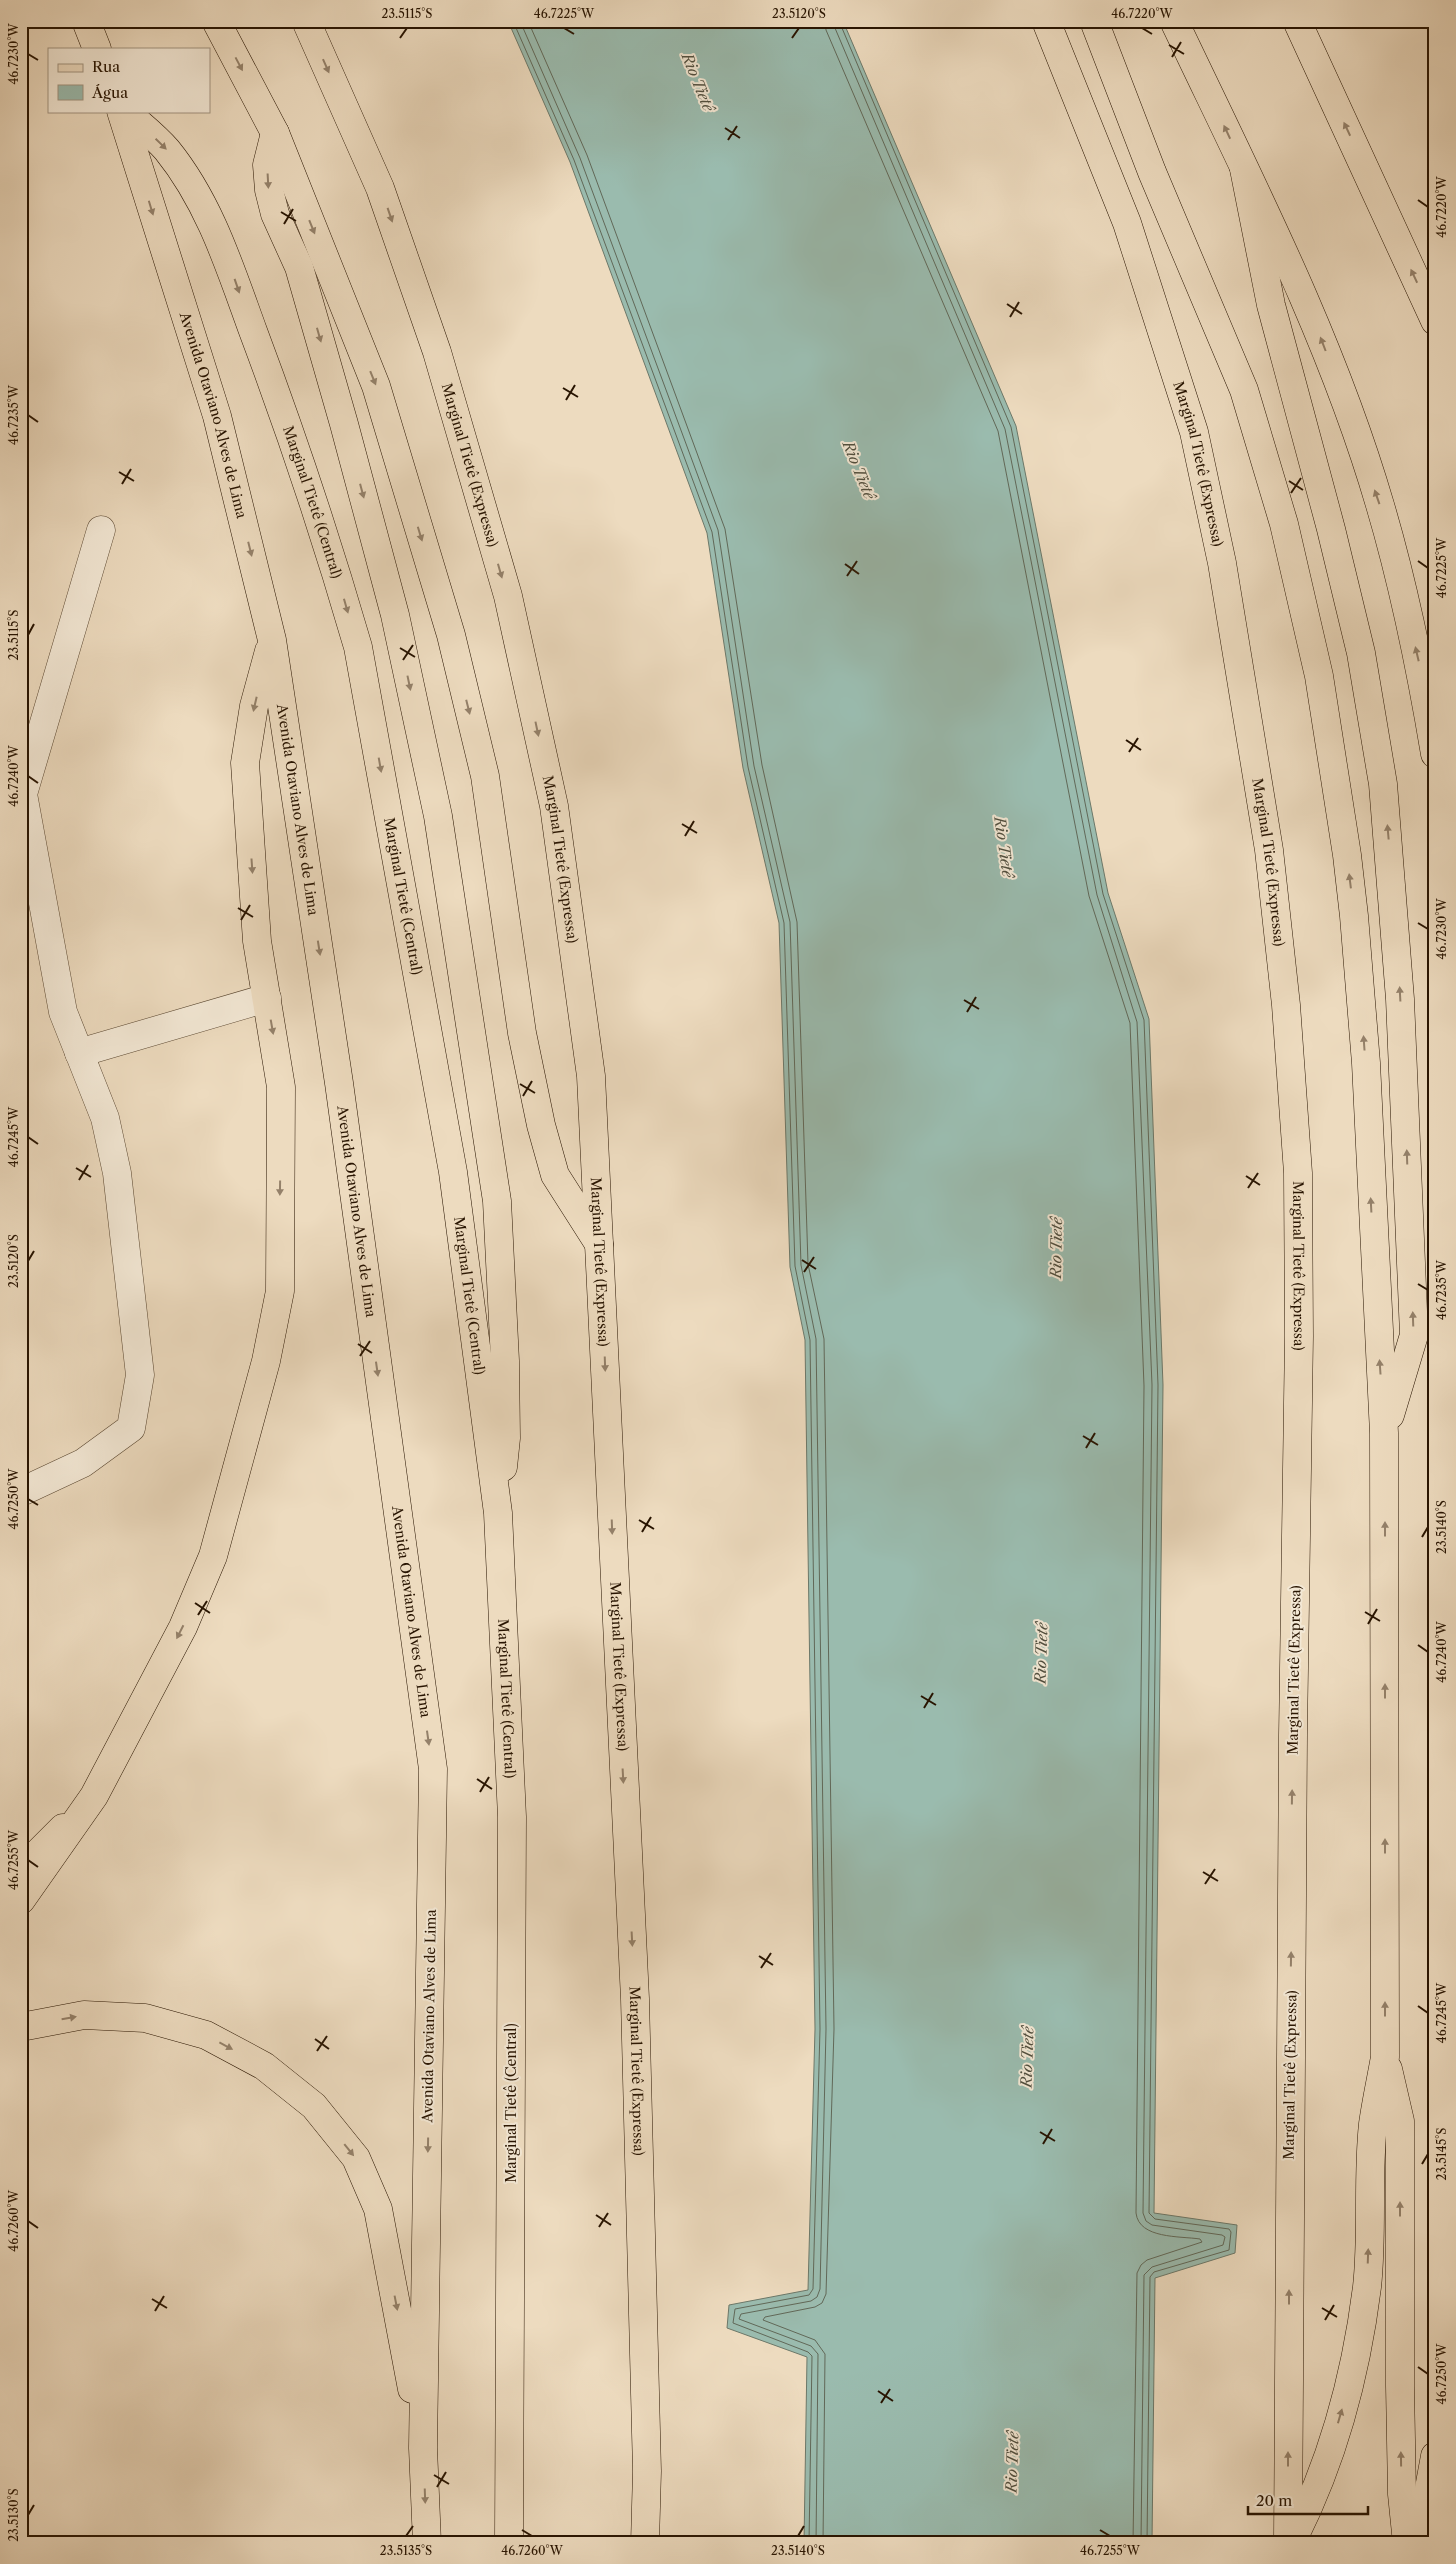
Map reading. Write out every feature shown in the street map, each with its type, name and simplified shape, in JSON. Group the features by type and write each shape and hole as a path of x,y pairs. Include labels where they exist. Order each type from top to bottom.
{"main road":[{"path":"86,21 97,48"},
{"path":"216,21 275,133 376,386 451,635 485,776 522,1034 541,1125 555,1175 601,1246"},
{"name":"Marginal Tietê (Expressa)","path":"306,21 380,188 437,352 508,596 554,806 591,1076 601,1246 614,1587 635,1999 647,2471 645,2543"},
{"name":"Marginal Tietê (Expressa)","path":"1046,21 1127,223 1194,432 1222,563 1269,850 1286,1005 1298,1173 1299,1336 1293,1755 1289,2543"},
{"path":"1094,21 1152,172 1244,390 1284,524 1319,676 1354,916 1366,1063 1373,1250 1384,1433 1385,2057 1373,2125 1367,2286 1348,2389 1330,2450 1305,2516 1289,2543"},
{"path":"1297,21 1435,321"},
{"path":"1175,23 1321,338 1380,504 1422,677 1435,754"},
{"name":"Avenida Otaviano Alves de Lima","path":"121,112 217,416 272,640 339,1083 433,1769 423,2448 427,2543"},
{"name":"Marginal Tietê (Central)","path":"126,112 166,149 198,196 226,256 286,419 334,564 358,647 453,1172 498,1514 512,1817 509,2543"},
{"path":"275,133 267,165 268,190 275,214 299,267 395,615 438,816 498,1201 505,1361 506,1438 498,1514"},
{"path":"1244,169 1270,305 1331,529 1361,653 1384,784 1400,999 1414,1335 1384,1433"},
{"path":"21,1900 94,1796 183,1627 214,1556 266,1361 280,1291 281,1087 257,940 245,763 254,706 272,640"},
{"path":"21,1870 94,1796"},
{"path":"21,2027 84,2015 145,2018 206,2035 264,2066 314,2106 356,2158 378,2209 423,2448"},
{"path":"1385,2057 1400,2121 1400,2386 1402,2494 1407,2543"},
{"path":"1419,2543 1435,2456"}],"lane":[{"path":"21,1492 83,1463 131,1428 140,1375 117,1173 105,1118 63,1012 23,794 101,530"},
{"path":"79,1053 267,998"}],"water":[{"name":"Rio Tietê","path":"508,21 843,21 1016,426 1108,893 1149,1019 1163,1385 1154,2213 1237,2225 1235,2253 1155,2278 1152,2543 804,2543 807,2357 727,2328 729,2305 808,2290 815,2029 805,1340 790,1267 779,923 743,768 707,533 570,162"}]}
